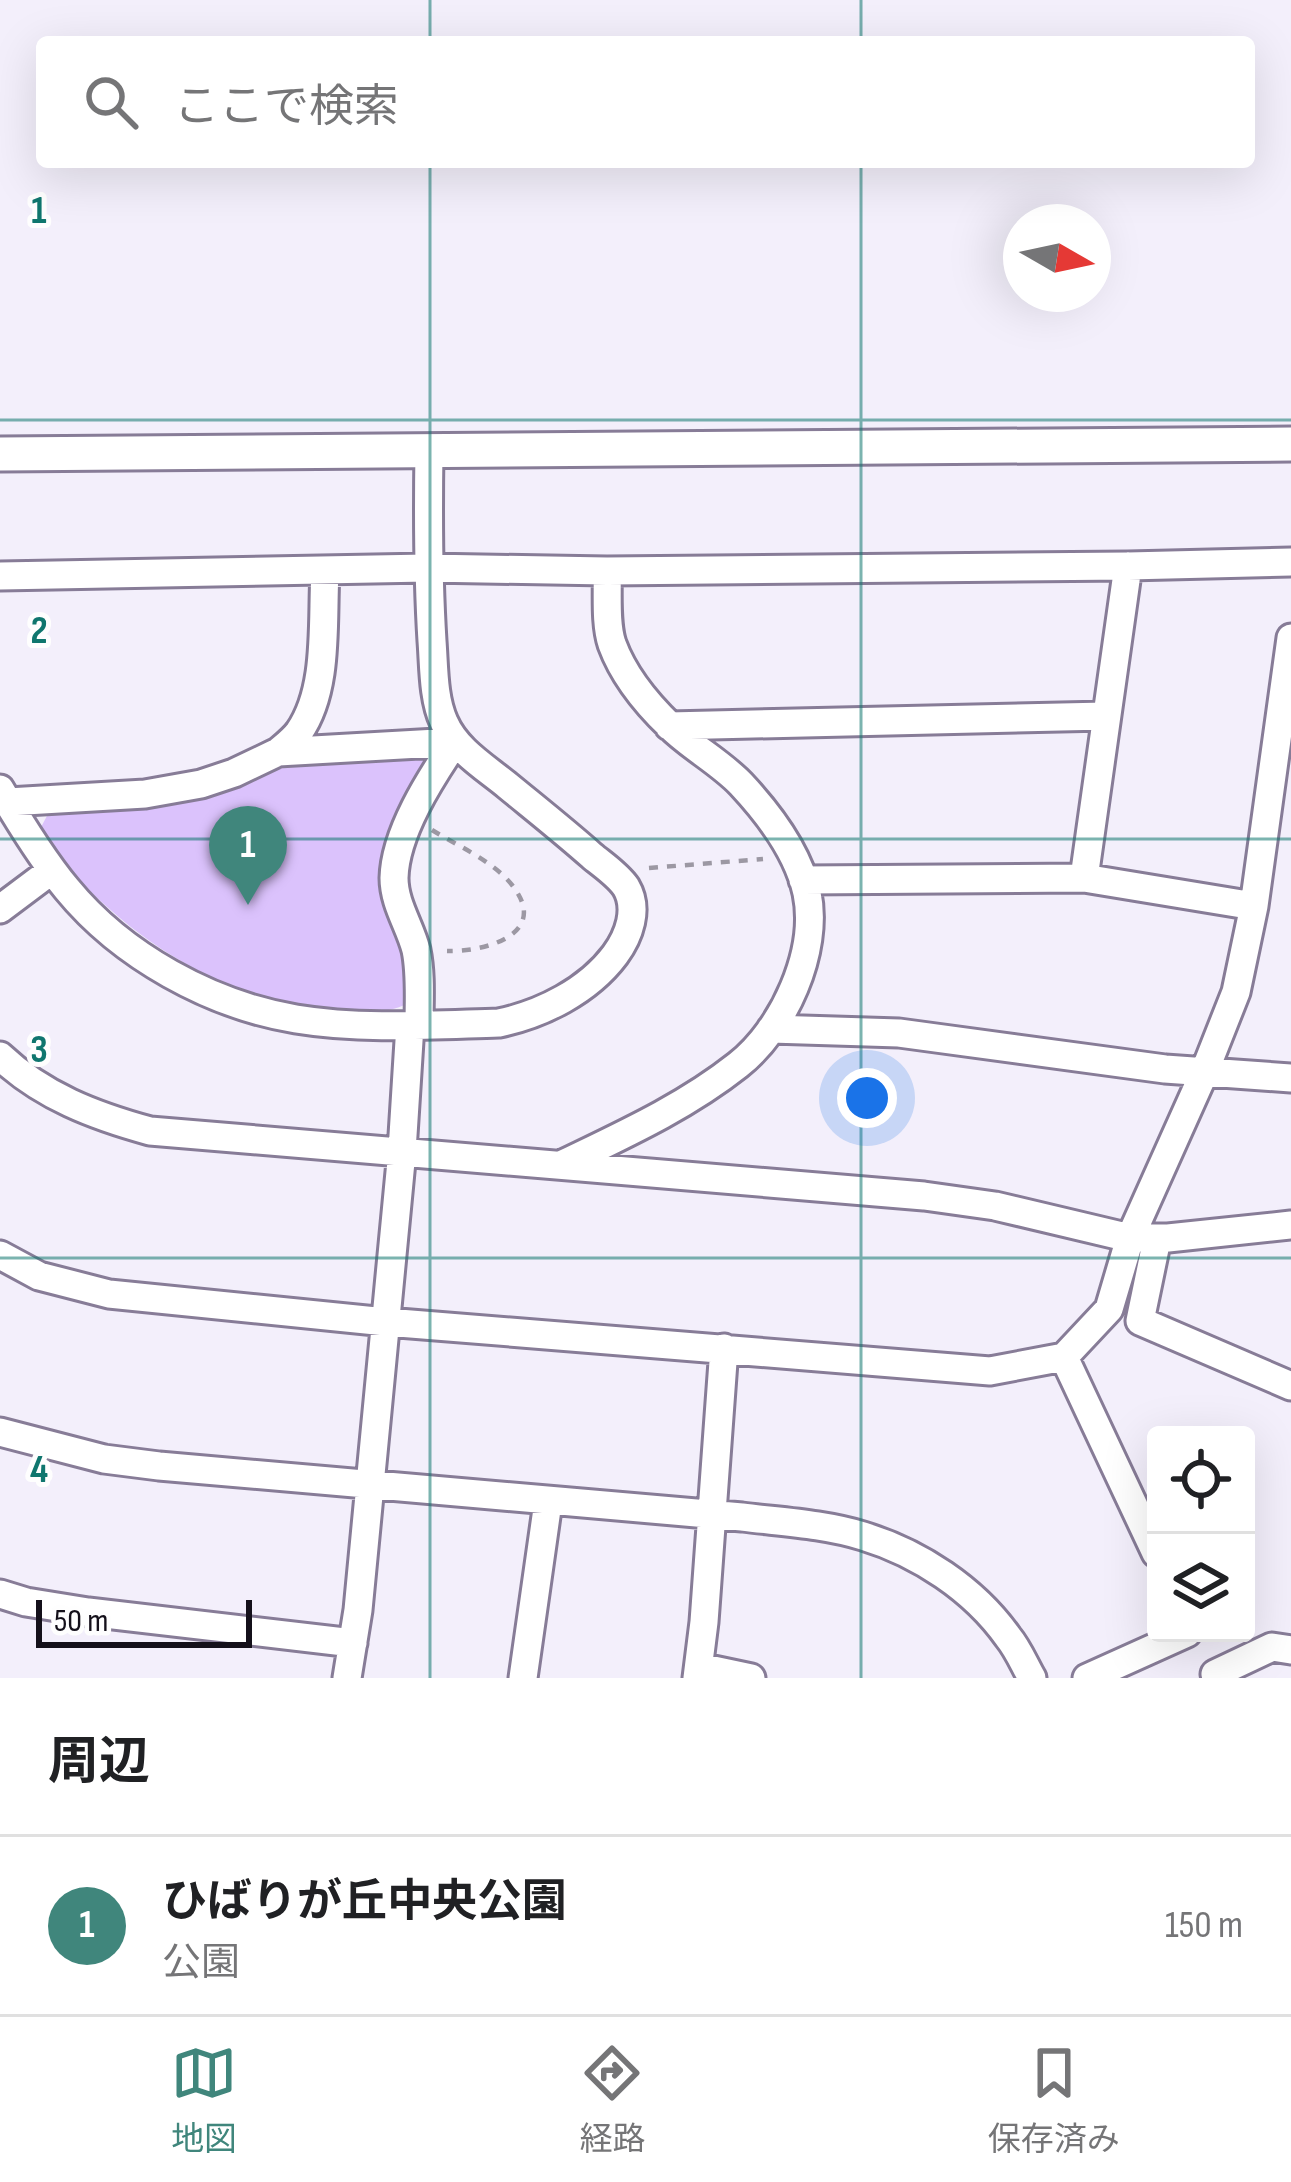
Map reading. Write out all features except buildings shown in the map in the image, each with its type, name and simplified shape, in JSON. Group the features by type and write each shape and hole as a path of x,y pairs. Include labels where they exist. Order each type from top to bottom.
{"street":[{"path":"0,454 1291,444"},
{"path":"4,795 69,892 133,949 218,998 294,1019 346,1025 499,1023 557,1001 591,980 628,934 632,918 627,890 454,742 442,719 434,678 428,568 429,449"},
{"path":"0,576 1291,562"},
{"path":"1084,878 1127,566"},
{"path":"562,1164 701,1093 743,1061 787,1007 806,938 808,898 776,828 738,781 669,726 628,677 610,640 607,571"},
{"path":"4,795 145,794 201,784 278,752 298,734 313,706 325,572"},
{"path":"0,1256 39,1276 109,1294 386,1322 990,1371 1064,1358 1109,1309 1144,1238 1236,992 1254,906 1291,638"},
{"path":"669,726 1106,716"},
{"path":"278,752 454,742"},
{"path":"347,1678 415,1025 416,950 394,882 397,854 422,794 454,742"},
{"path":"798,868 1084,878 1254,906"},
{"path":"0,909 52,870"},
{"path":"771,1028 899,1033 1204,1073 1291,1078"},
{"path":"0,1056 49,1093 100,1117 150,1131 924,1196 1144,1238 1291,1225"},
{"path":"1144,1238 1140,1322 1291,1386"},
{"path":"724,1348 698,1672 751,1678"},
{"path":"1064,1358 1147,1534"},
{"path":"0,1432 104,1459 827,1528 888,1544 948,1576 994,1619 1032,1678"},
{"path":"524,1678 548,1502"},
{"path":"0,1594 88,1612 353,1642"},
{"path":"1087,1678 1170,1642"},
{"path":"1196,1642 1216,1676 1272,1647 1291,1650"}],"path":[{"path":"412,818 504,878 519,897 524,919 510,937 488,947 461,952 416,950"},
{"path":"617,877 634,869 798,868"}],"shaded area":[{"path":"423,753 429,764 385,853 408,960 406,1004 391,1010 304,1006 268,998 199,971 107,907 40,829 48,814 197,798 251,782 292,758"}],"place":[{"name":"ひばりが丘中央公園","path":"248,905"}]}
